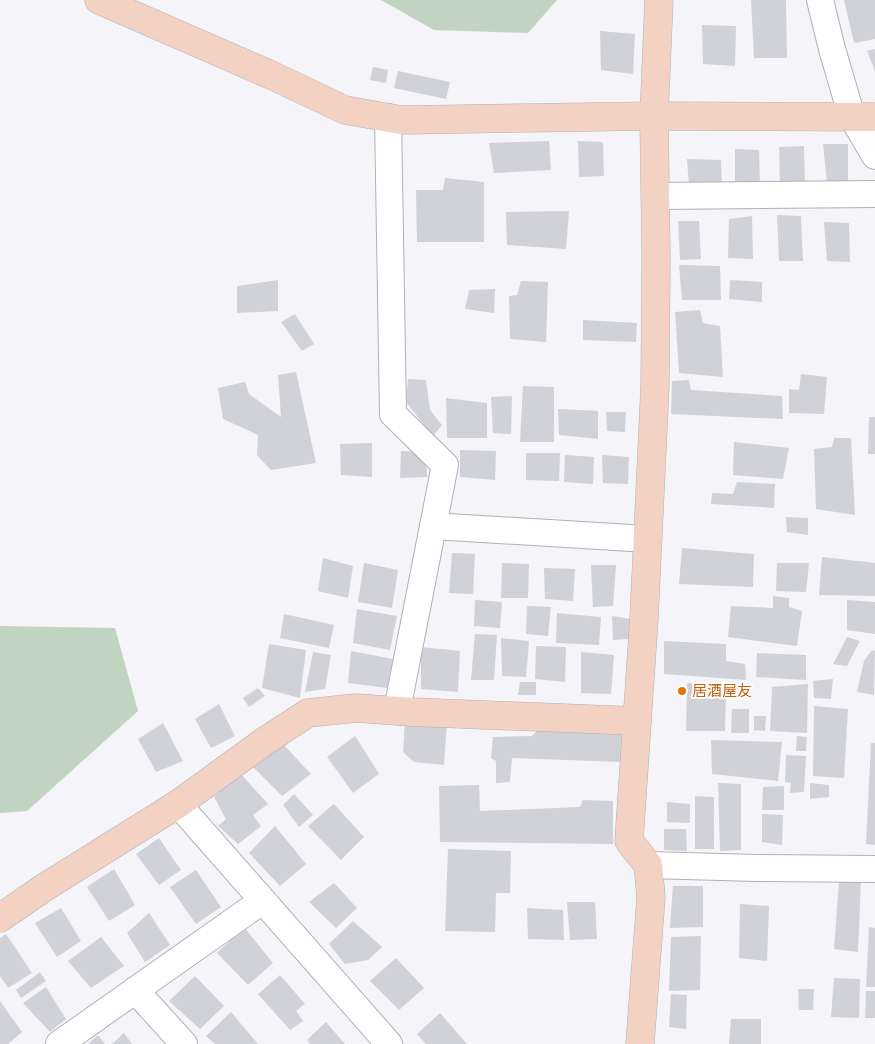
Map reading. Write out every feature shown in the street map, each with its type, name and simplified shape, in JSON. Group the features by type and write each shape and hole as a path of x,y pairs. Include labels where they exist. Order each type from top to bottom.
{"street":[{"path":"99,0 271,75 345,110 401,120 654,116 864,117"},
{"path":"640,1044 651,896 648,865 629,841 644,619 655,386 654,116 659,0"},
{"path":"820,0 832,49 864,117 875,156"},
{"path":"388,117 393,414 445,465 397,710"},
{"path":"655,196 875,194"},
{"path":"433,526 648,539"},
{"path":"0,918 42,889 178,804 265,741 308,713 356,708 636,721"},
{"path":"178,804 389,1044"},
{"path":"648,865 875,869"},
{"path":"59,1044 262,901"},
{"path":"135,990 184,1044"}],"green space":[{"path":"381,0 557,0 528,33 434,30"},
{"path":"0,626 115,628 138,711 27,811 0,813"}],"building":[{"path":"751,0 786,0 787,58 754,58"},
{"path":"844,0 875,0 875,39 854,43"},
{"path":"702,25 736,26 735,66 703,64"},
{"path":"600,31 635,34 633,74 601,70"},
{"path":"875,49 875,71 867,51"},
{"path":"373,67 388,70 386,83 370,80"},
{"path":"398,71 450,82 446,99 394,88"},
{"path":"549,141 551,170 494,173 489,143"},
{"path":"578,141 603,142 604,176 579,177"},
{"path":"823,144 848,144 848,182 827,183"},
{"path":"804,146 805,185 780,184 779,147"},
{"path":"735,149 759,150 760,187 735,187"},
{"path":"687,159 721,160 722,187 689,186"},
{"path":"445,178 484,182 484,242 417,242 416,190 443,190"},
{"path":"569,211 566,249 507,245 506,212"},
{"path":"777,215 801,216 803,261 779,261"},
{"path":"752,216 753,259 728,258 729,219"},
{"path":"678,221 699,221 701,259 680,260"},
{"path":"824,222 849,223 850,262 827,261"},
{"path":"679,265 720,266 721,300 682,300"},
{"path":"278,280 278,311 237,313 237,286"},
{"path":"730,280 762,282 762,302 729,299"},
{"path":"521,281 548,282 546,342 510,339 509,296 517,295"},
{"path":"495,289 494,313 465,309 469,290"},
{"path":"700,310 703,323 720,326 723,377 679,373 675,312"},
{"path":"295,314 314,344 302,351 281,322"},
{"path":"583,320 637,323 636,342 583,340"},
{"path":"296,372 316,463 271,470 257,455 258,435 223,419 218,388 245,382 249,394 281,417 278,375"},
{"path":"801,374 827,377 824,414 789,413 789,389 799,390"},
{"path":"408,379 426,380 430,410 442,425 433,436 406,402"},
{"path":"689,380 691,390 782,396 783,419 671,414 672,381"},
{"path":"523,386 554,387 554,442 520,442"},
{"path":"512,396 511,434 493,433 491,397"},
{"path":"446,398 487,403 487,438 447,438"},
{"path":"558,409 598,411 598,439 559,435"},
{"path":"606,412 626,412 625,432 607,431"},
{"path":"869,417 875,417 875,454 868,454"},
{"path":"834,438 851,438 855,515 816,509 814,449 832,447"},
{"path":"734,442 789,448 783,479 733,475"},
{"path":"372,443 372,477 341,475 340,444"},
{"path":"460,450 496,451 495,480 460,477"},
{"path":"401,451 426,452 427,477 400,478"},
{"path":"526,453 560,453 559,481 526,480"},
{"path":"565,455 594,457 593,484 564,482"},
{"path":"602,455 629,457 628,484 603,483"},
{"path":"737,482 775,484 774,508 711,504 712,493 733,494"},
{"path":"786,517 808,518 808,535 787,532"},
{"path":"682,548 754,554 753,587 679,584"},
{"path":"452,553 475,554 473,594 449,593"},
{"path":"822,557 875,563 875,596 819,595"},
{"path":"323,558 353,566 348,598 318,591"},
{"path":"364,563 398,570 392,608 358,602"},
{"path":"502,563 529,564 528,598 501,598"},
{"path":"777,563 809,563 806,592 776,591"},
{"path":"591,565 616,565 613,606 593,607"},
{"path":"544,568 575,569 573,601 545,599"},
{"path":"773,596 789,598 789,607 802,611 797,646 728,637 731,606 773,608"},
{"path":"475,600 502,602 500,628 474,626"},
{"path":"847,600 875,602 875,634 847,630"},
{"path":"527,606 551,607 548,636 526,634"},
{"path":"357,609 397,616 390,650 353,643"},
{"path":"557,613 601,617 599,645 556,643"},
{"path":"284,614 334,625 329,648 280,638"},
{"path":"612,616 631,619 630,639 613,640"},
{"path":"475,634 497,635 494,680 471,680"},
{"path":"847,637 860,641 847,666 833,664"},
{"path":"501,638 529,641 526,677 502,676"},
{"path":"664,641 726,644 726,661 745,664 746,680 664,674"},
{"path":"269,644 306,650 300,698 262,688"},
{"path":"536,646 566,647 565,682 535,679"},
{"path":"421,647 460,651 458,692 421,689"},
{"path":"872,650 875,651 874,695 857,692 864,661"},
{"path":"351,651 393,659 387,688 348,683"},
{"path":"313,652 331,655 325,689 305,692"},
{"path":"581,652 614,655 611,694 581,693"},
{"path":"757,653 806,655 806,680 756,677"},
{"path":"833,679 831,699 814,698 813,681"},
{"path":"520,682 536,682 536,695 518,695"},
{"path":"687,683 726,686 725,731 686,731"},
{"path":"808,684 807,733 770,731 772,687"},
{"path":"258,688 265,696 249,707 243,698"},
{"path":"219,704 235,736 211,748 195,719"},
{"path":"814,706 848,709 844,778 813,776"},
{"path":"732,709 749,709 749,733 731,733"},
{"path":"754,716 766,716 765,731 754,730"},
{"path":"405,720 447,722 444,765 414,762 403,752"},
{"path":"163,723 183,761 156,772 138,739"},
{"path":"538,729 623,729 621,762 512,758 510,782 496,783 496,761 491,758 493,737 532,736"},
{"path":"355,736 379,774 353,793 327,757"},
{"path":"797,736 807,737 806,751 796,751"},
{"path":"711,740 782,742 778,781 712,774"},
{"path":"281,742 311,774 282,796 253,767"},
{"path":"871,743 875,743 875,845 866,844"},
{"path":"786,755 806,756 804,792 790,793 791,783 785,782"},
{"path":"239,772 268,804 253,815 261,826 238,844 218,826 226,819 214,797"},
{"path":"718,783 741,784 741,850 720,851"},
{"path":"810,783 829,785 829,797 810,799"},
{"path":"479,785 480,811 580,807 583,800 613,801 613,844 440,842 439,786"},
{"path":"784,786 784,810 762,810 763,787"},
{"path":"294,794 313,815 299,827 283,805"},
{"path":"695,796 714,797 714,849 695,849"},
{"path":"667,802 690,804 690,823 667,822"},
{"path":"334,804 364,837 341,860 308,826"},
{"path":"762,814 783,815 782,845 762,842"},
{"path":"275,826 306,864 280,886 249,853"},
{"path":"664,829 686,829 687,851 664,850"},
{"path":"159,838 181,870 159,885 136,854"},
{"path":"448,849 511,851 510,893 496,893 495,932 445,931"},
{"path":"114,869 135,905 109,921 87,887"},
{"path":"196,870 221,907 196,924 170,887"},
{"path":"839,880 861,881 858,952 834,949"},
{"path":"334,883 357,908 336,928 309,902"},
{"path":"673,886 703,886 703,927 670,928"},
{"path":"567,902 595,902 597,939 570,940"},
{"path":"740,904 769,906 767,961 739,958"},
{"path":"61,908 81,941 57,957 35,923"},
{"path":"527,908 563,910 564,940 528,939"},
{"path":"149,913 170,945 145,962 127,933"},
{"path":"353,921 382,947 368,960 345,964 329,944"},
{"path":"244,927 273,963 248,985 217,953"},
{"path":"869,927 875,928 875,987 866,987"},
{"path":"6,934 32,973 8,988 0,976 0,938"},
{"path":"701,936 700,990 669,991 671,937"},
{"path":"101,937 124,966 91,988 68,961"},
{"path":"396,958 424,988 399,1010 370,981"},
{"path":"40,972 46,981 21,998 16,990"},
{"path":"280,975 305,1004 296,1011 303,1021 290,1030 258,994"},
{"path":"195,976 224,1006 200,1029 169,1001"},
{"path":"834,978 860,979 859,1018 831,1017"},
{"path":"46,987 66,1019 50,1032 23,1003"},
{"path":"798,989 814,989 813,1010 799,1010"},
{"path":"866,991 875,991 875,1018 865,1018"},
{"path":"671,994 687,995 686,1029 669,1027"},
{"path":"0,1001 22,1032 8,1044 0,1044"},
{"path":"231,1012 258,1044 215,1044 206,1036"},
{"path":"440,1013 467,1044 426,1044 417,1034"},
{"path":"731,1019 761,1019 761,1044 729,1044"},
{"path":"326,1022 345,1044 310,1044 307,1040"},
{"path":"124,1033 132,1044 112,1044"},
{"path":"98,1035 105,1044 88,1044"}],"place":[{"name":"居酒屋友","path":"682,691"}]}
